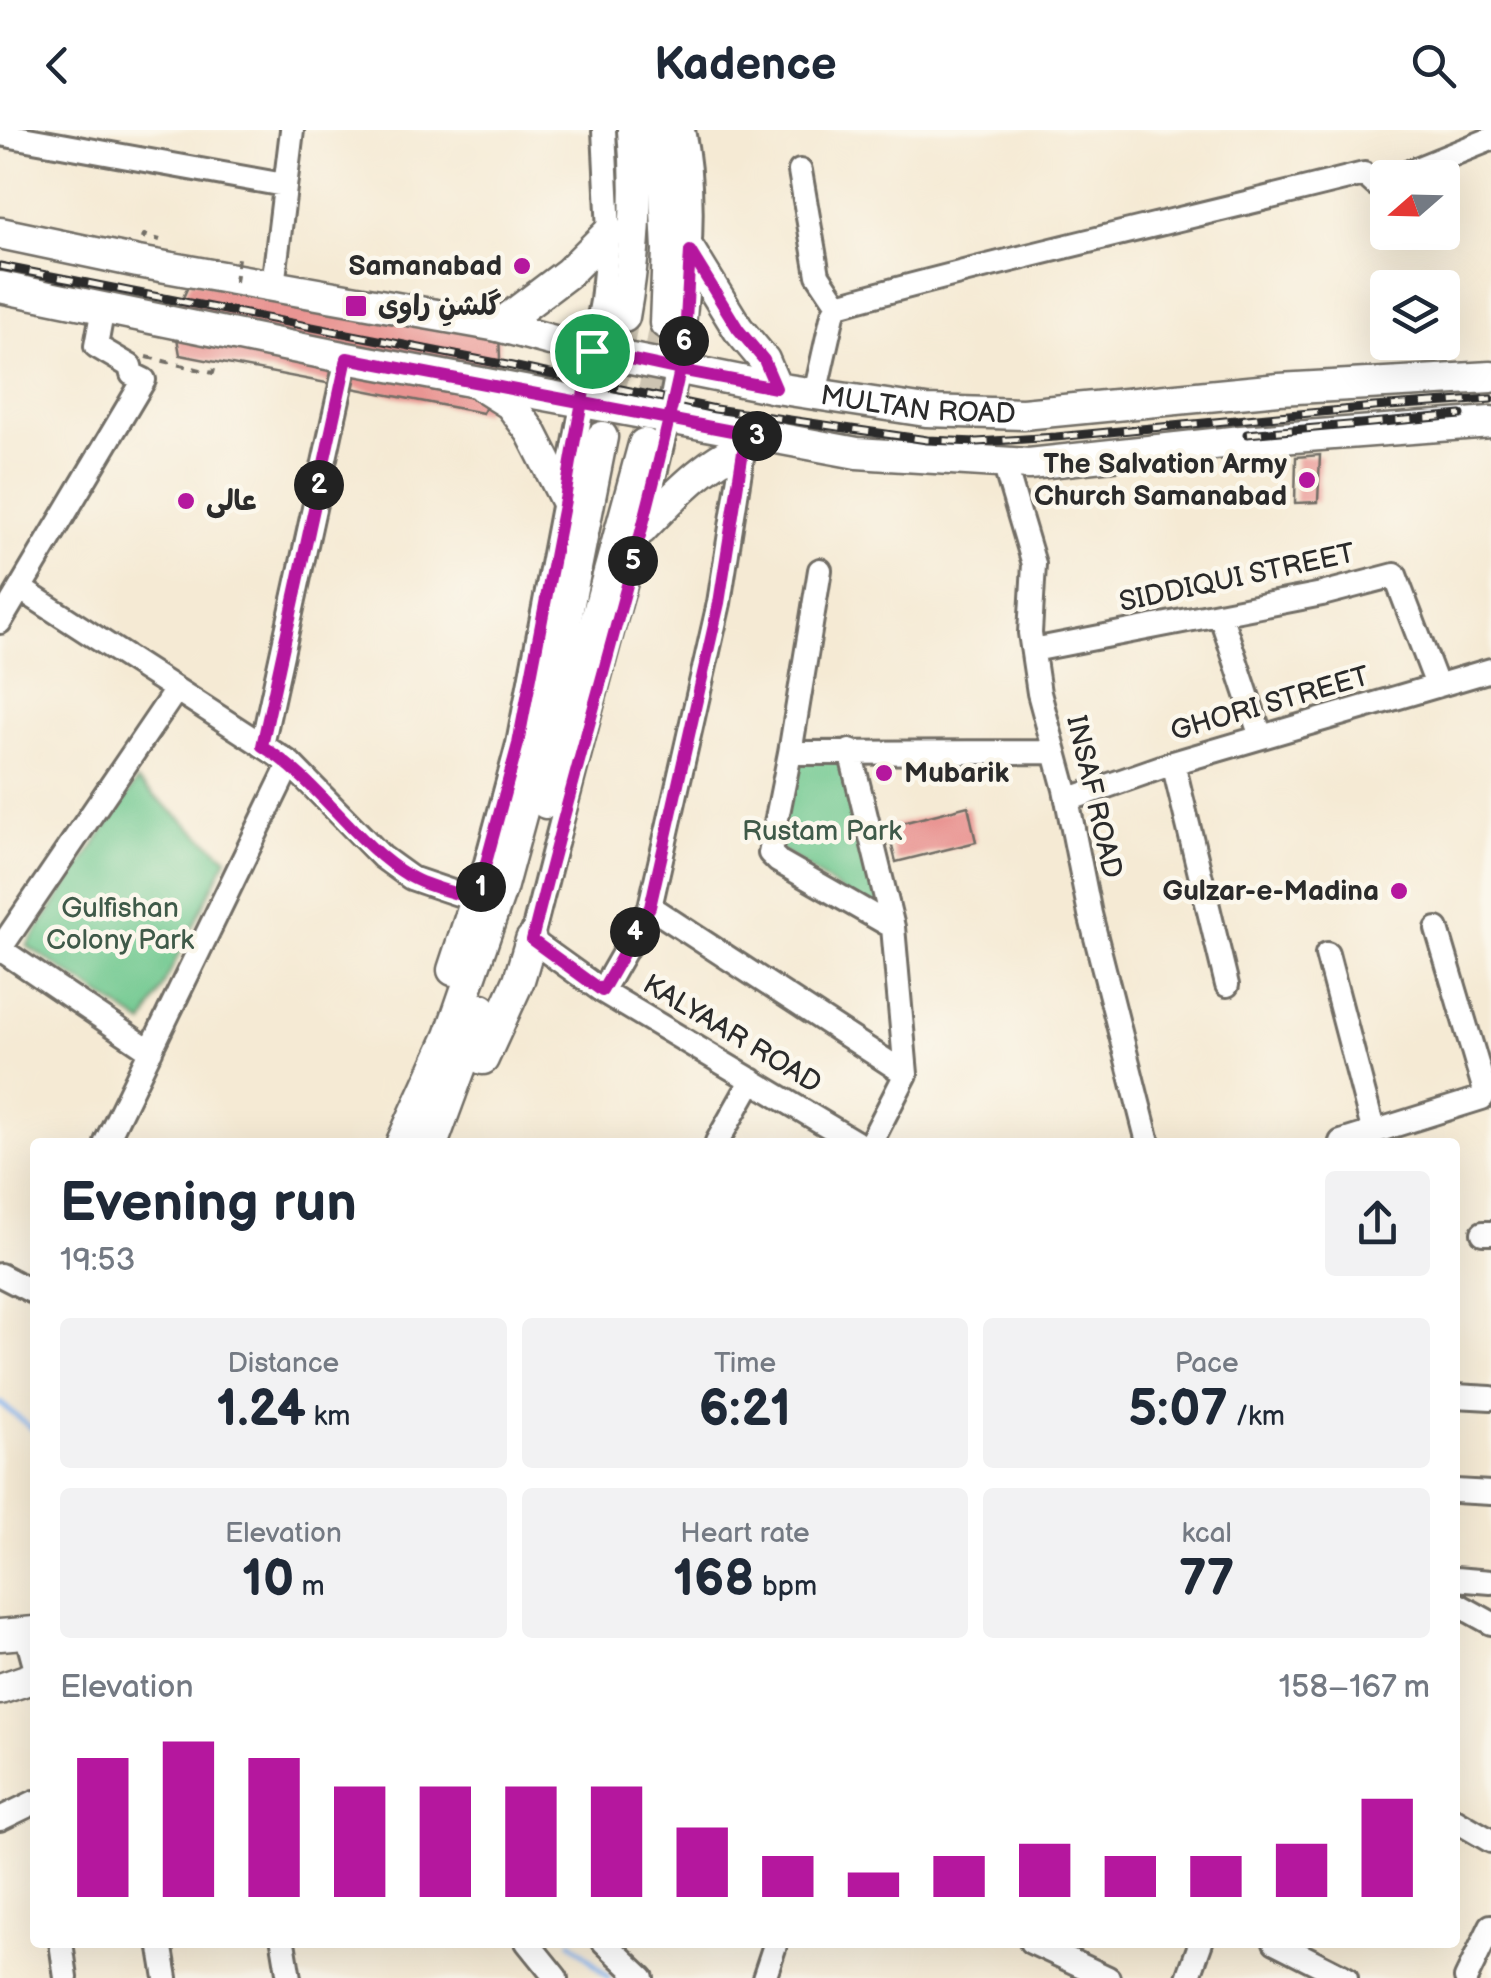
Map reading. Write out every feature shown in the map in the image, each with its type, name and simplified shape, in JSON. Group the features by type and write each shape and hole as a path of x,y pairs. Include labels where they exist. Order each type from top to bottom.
{"main road":[{"path":"624,317 634,242 632,130"},
{"path":"662,130 668,250 665,324"},
{"path":"0,210 32,238"},
{"path":"498,326 568,273 609,232"},
{"name":"MULTAN ROAD","path":"0,234 498,326 680,370 926,411 1024,414 1279,389 1491,377"},
{"path":"690,251 738,329 764,360 776,388"},
{"name":"MULTAN ROAD","path":"0,287 669,418 759,442 857,453 1029,464 1241,441 1491,422"},
{"path":"473,381 510,404 531,432 565,500"},
{"path":"404,1138 492,921 544,734 602,437"},
{"path":"642,529 674,494 759,442"},
{"path":"435,1138 511,929 644,444"},
{"path":"434,1071 438,1016 476,900"},
{"path":"436,1138 461,1108 532,940"},
{"path":"0,1689 30,1679"}],"street":[{"path":"272,286 292,130"},
{"path":"22,589 290,763 411,878 476,900 518,744 602,301 609,232 604,130"},
{"path":"532,940 642,529 680,370 692,214 683,130"},
{"path":"0,134 284,185"},
{"path":"1438,160 1491,139"},
{"path":"800,171 818,275 838,304"},
{"path":"815,394 838,304 1008,258 1140,230 1364,174 1370,179"},
{"path":"0,622 144,380 132,374 130,366 96,346 103,308"},
{"path":"262,746 347,358"},
{"path":"602,991 650,907 759,442"},
{"name":"INSAF ROAD","path":"1004,463 1034,564 1033,650 1039,694 1147,1138"},
{"path":"820,570 770,853 893,928"},
{"name":"SIDDIQUI STREET","path":"1033,650 1322,594 1395,575 1437,686"},
{"path":"1220,614 1260,737"},
{"name":"GHORI STREET","path":"1067,800 1173,763 1491,670"},
{"path":"151,1051 0,949 176,690"},
{"path":"850,751 893,928 906,1074 872,1138"},
{"path":"790,754 1055,752"},
{"path":"108,1138 290,763"},
{"path":"1173,763 1227,985"},
{"path":"650,907 906,1074"},
{"path":"1356,1138 1482,1098 1485,1090 1437,929"},
{"name":"KALYAAR ROAD","path":"532,940 602,991 752,1080 831,1136"},
{"path":"1327,954 1374,1133"},
{"path":"719,1138 752,1080"},
{"path":"0,1275 30,1290"},
{"path":"1460,1396 1491,1398"},
{"path":"1460,1490 1491,1493"},
{"path":"1460,1579 1491,1582"},
{"path":"1460,1606 1491,1623"},
{"path":"0,1819 30,1804"},
{"path":"1460,1823 1491,1841"},
{"path":"1466,1978 1491,1926"},
{"path":"62,1948 66,1978"},
{"path":"161,1948 166,1978"},
{"path":"283,1948 289,1978"},
{"path":"533,1948 556,1978"},
{"path":"766,1977 774,1948"},
{"path":"1044,1948 1108,1978"},
{"path":"1188,1978 1199,1948"},
{"path":"1287,1948 1346,1978"},
{"path":"628,1952 642,1978"}],"path":[{"path":"234,282 238,258"},
{"path":"137,354 213,373 216,362"}],"green space":[{"name":"Rustam Park","path":"790,753 851,755 893,927 771,843"},
{"name":"Gulfishan Colony Park","path":"137,781 227,858 144,1024 27,946"}],"building":[{"path":"191,280 499,333 500,359 491,395 483,413 180,355 177,311"},
{"name":"The Salvation Army Church Samanabad","path":"1320,455 1318,502 1295,503 1296,457"},
{"path":"968,806 976,842 896,862 887,827"}],"waterway":[{"path":"0,1403 30,1427"},
{"path":"577,1948 608,1978"}],"tunnel":[{"path":"604,429 624,317"},
{"path":"645,439 665,323"}],"railway":[{"path":"0,266 715,409 927,440 977,442 1056,437 1491,399"},
{"path":"1247,434 1461,415"}],"place":[{"name":"Samanabad","path":"522,266"},
{"name":"گلشنِ راوی","path":"356,306"},
{"name":"The Salvation Army Church Samanabad","path":"1307,480"},
{"name":"عالی","path":"186,501"},
{"name":"Mubarik","path":"884,773"},
{"name":"Gulzar-e-Madina","path":"1399,891"}],"route":[{"path":"592,351 582,401 565,500 518,744 476,900 411,878 382,856 290,763 262,746 347,358 582,401 650,414 669,418 728,431 774,439 744,445 719,603 650,907 602,991 532,940 642,529 669,418 680,370 776,388 764,360 738,329 690,251 680,370 592,351"}]}
